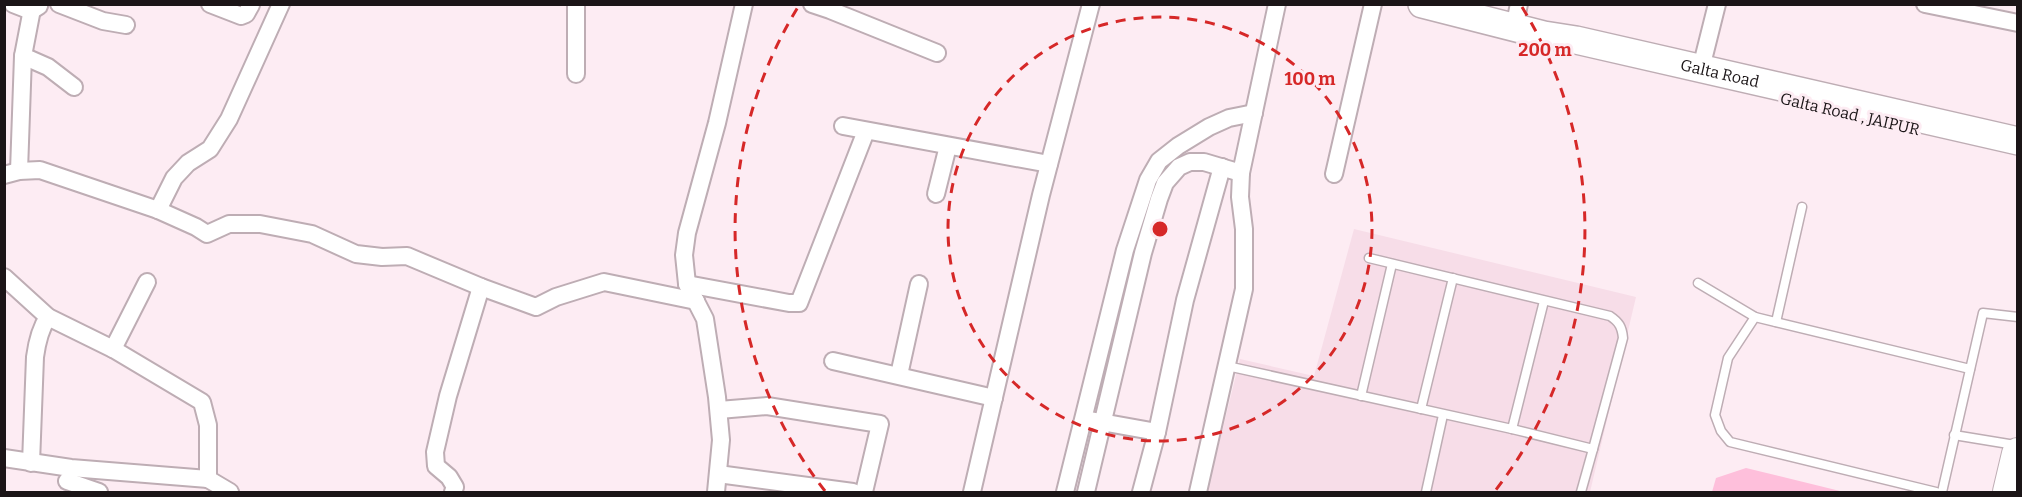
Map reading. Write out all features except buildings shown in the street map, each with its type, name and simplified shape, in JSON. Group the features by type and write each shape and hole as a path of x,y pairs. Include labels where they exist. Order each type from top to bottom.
{"highway":[{"path":"2009,492 2018,454"}],"main road":[{"name":"Galta Road","path":"1422,4 1516,16 1544,35 1576,40 2018,141"},
{"name":"Galta Road , JAIPUR","path":"1544,35 1574,49 2018,154"}],"street":[{"path":"13,4 35,7 23,57 8,174 40,170 158,210 207,234 229,224 260,224 312,234 356,254 381,257 407,256 536,307 556,297 604,282 696,301"},
{"path":"59,4 102,21 126,25"},
{"path":"210,4 241,16 246,14 251,5"},
{"path":"158,210 174,178 188,163 210,149 222,129 281,4"},
{"path":"576,4 576,74"},
{"path":"716,492 721,440 718,410 705,319 687,284 684,255 687,233 717,123 744,4"},
{"path":"812,4 937,53"},
{"path":"972,492 1049,164 1091,4"},
{"path":"1202,492 1244,289 1241,173 1278,4"},
{"path":"1334,174 1373,4"},
{"path":"1701,69 1717,4"},
{"path":"1925,4 2018,23"},
{"path":"23,57 48,67 74,87"},
{"path":"1065,492 1093,421 1134,252 1165,183 1179,167 1184,154 1209,127 1229,118 1254,113"},
{"path":"843,126 1049,164"},
{"path":"687,284 799,303 866,131"},
{"path":"936,194 948,146"},
{"path":"1184,154 1241,173"},
{"path":"1141,492 1157,432 1182,310 1222,167"},
{"path":"4,278 48,317 113,349 202,402 208,425 208,479"},
{"path":"113,349 147,282"},
{"path":"899,375 919,284"},
{"path":"453,492 454,487 449,477 436,466 435,452 448,396 481,287"},
{"path":"31,463 35,357 40,333 48,317"},
{"path":"833,361 994,398"},
{"path":"718,410 767,406 880,424 864,492"},
{"path":"1093,421 1157,432"},
{"path":"1086,492 1093,421"},
{"path":"4,458 31,463 67,481 99,492"},
{"path":"718,474 854,492"},
{"path":"67,481 208,479 230,492"}],"lane":[{"path":"1776,322 1802,207"},
{"path":"1369,258 1610,316 1618,322 1623,338 1581,492"},
{"path":"1360,396 1392,264"},
{"path":"1422,409 1453,278"},
{"path":"1698,283 1755,317 1970,369"},
{"path":"1512,429 1544,301"},
{"path":"1942,492 1983,313 2018,317"},
{"path":"1755,317 1728,358 1715,415 1721,431 1730,442 1936,492"},
{"path":"1227,366 1593,449"},
{"path":"1426,492 1443,415"},
{"path":"1954,435 2018,446"}],"shaded area":[{"path":"1354,229 1636,297 1590,492 1207,492 1240,359 1314,376"},
{"path":"1746,468 1848,492 1712,492 1716,478"}]}
